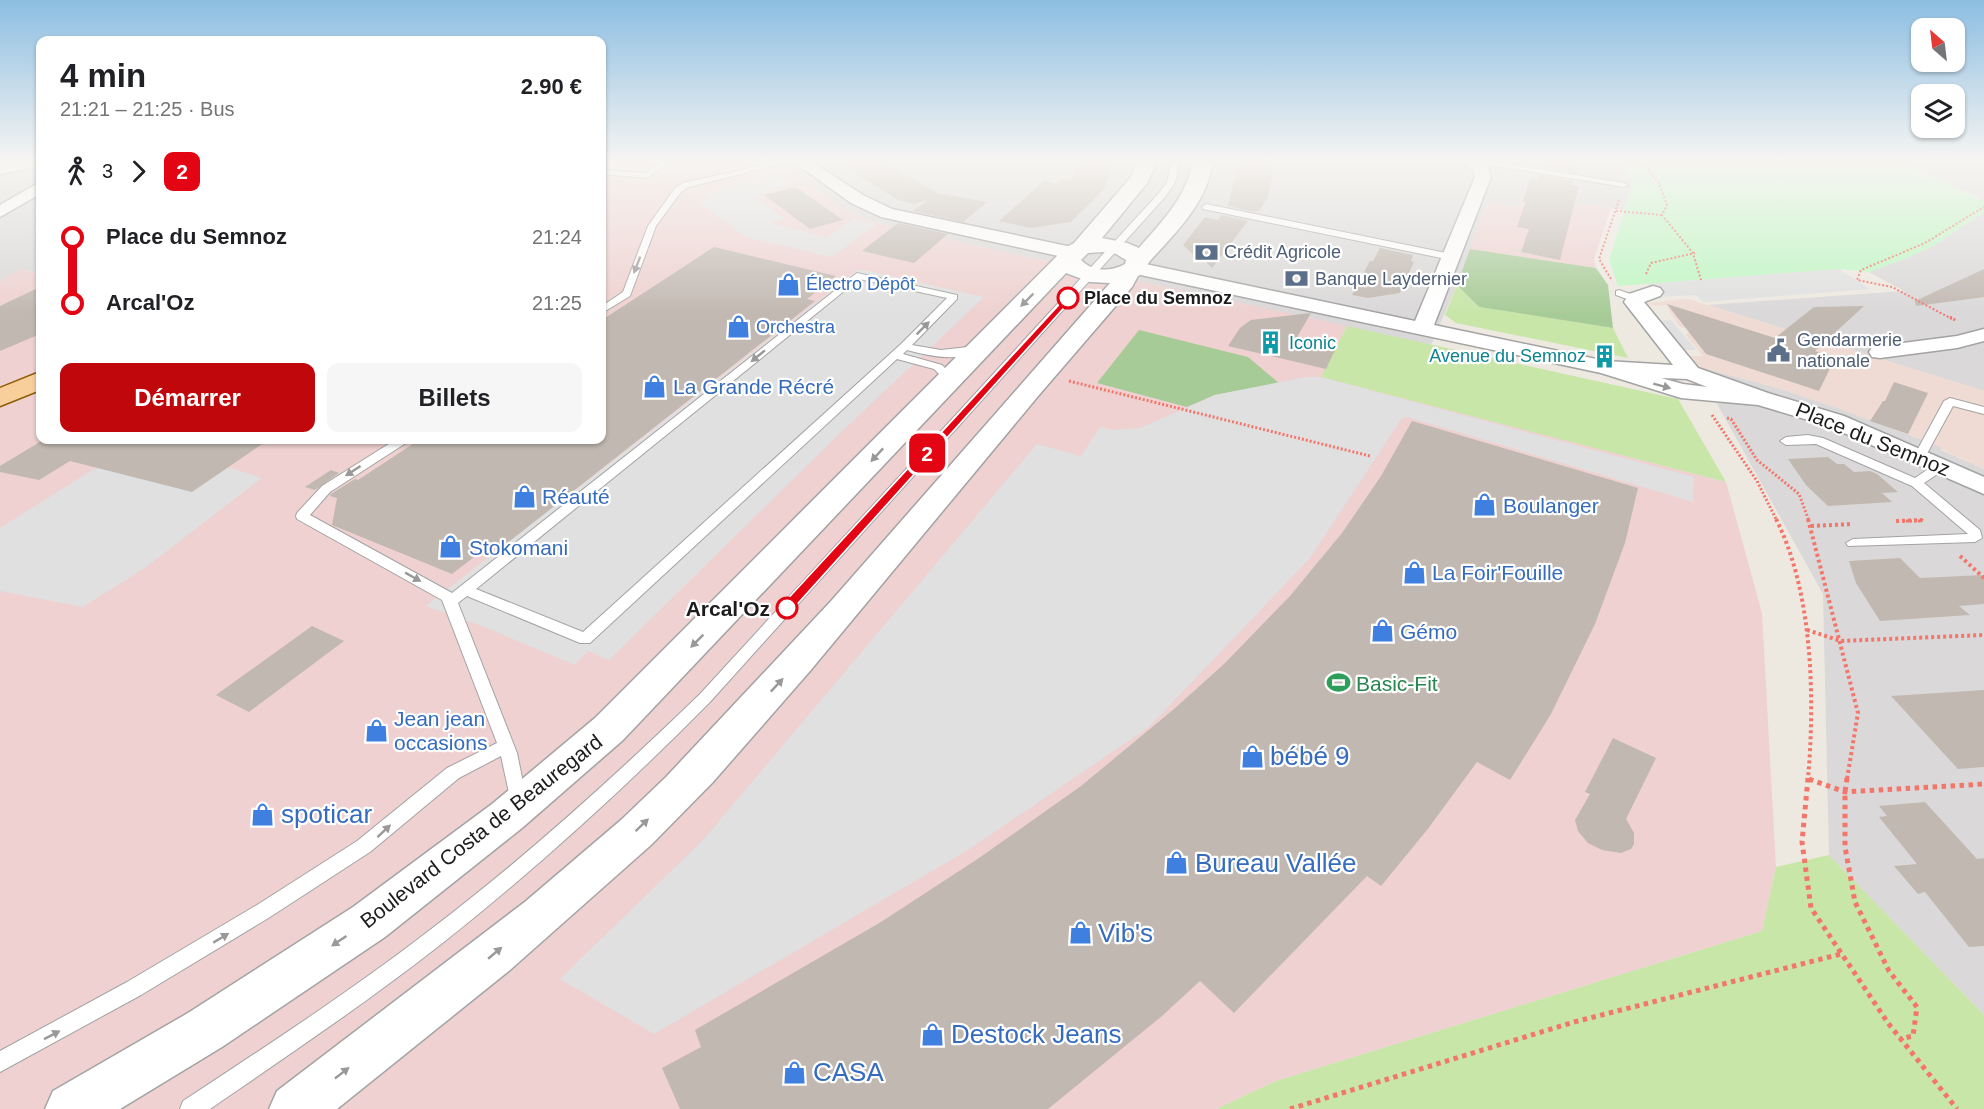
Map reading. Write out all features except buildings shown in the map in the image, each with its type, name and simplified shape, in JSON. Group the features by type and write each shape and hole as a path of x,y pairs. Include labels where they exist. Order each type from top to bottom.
{"main road":[{"path":"0,386 36,370"},
{"path":"0,399 36,382"}],"street":[{"path":"884,212 1078,259 1110,276 1129,261 1147,253 1180,212"},
{"name":"Boulevard Costa de Beauregard","path":"71,1109 205,1030 369,922 519,806 609,729 1058,268 1078,259 1115,212"},
{"path":"1423,328 1469,212"},
{"path":"1078,259 1098,245 1129,261"},
{"path":"295,1109 458,983 598,867 682,788 818,641 1124,282 1129,261"},
{"name":"Place du Semnoz","path":"1129,261 1606,368 1760,398 1836,421 1984,486"},
{"path":"1639,291 1634,302 1689,386"},
{"path":"1880,352 1957,342 1984,335"}],"lane":[{"path":"606,307 627,294 652,226 662,212"},
{"path":"1129,261 1154,212"},
{"path":"1229,212 1450,257"},
{"path":"191,1109 333,1012 464,915 563,833 640,762 713,690 1078,259"},
{"path":"450,602 857,276 954,297 901,350 585,639 466,590"},
{"path":"901,350 953,355 979,348"},
{"path":"901,350 938,368 949,378"},
{"path":"1916,483 1930,461 1950,401 1984,411"},
{"path":"1786,441 1808,439 1819,441 1916,483 1975,533 1975,538 1853,543"},
{"path":"396,444 326,489 302,516 448,597 514,767 519,806"},
{"path":"0,1062 100,1009 258,916 374,840 418,800 454,773 506,746"}],"path":[{"path":"1615,212 1599,259 1639,291 1651,263 1683,254 1696,253"},
{"path":"1636,212 1662,214 1696,253 1701,280"},
{"path":"1978,212 1966,222 1894,259 1861,270 1857,280 1892,287 1984,335"},
{"path":"1069,381 1370,456"},
{"path":"1689,386 1696,412 1731,419 1757,460 1799,494 1814,534 1828,601 1841,641 1858,713 1845,792 1845,847 1855,902 1889,971 1917,1007 1913,1036 1900,1039"},
{"path":"1689,386 1713,416 1757,481 1785,537 1806,630 1812,733 1802,842 1811,908 1900,1039 1957,1109"},
{"path":"1806,630 1841,641 1984,635"},
{"path":"1809,779 1845,792 1984,784"},
{"path":"1290,1109 1575,1022 1841,954"}],"shaded area":[{"path":"0,212 36,212 36,273 20,269 0,282"},
{"path":"606,212 851,212 871,221 991,249 1347,326 1322,377 1726,482 1762,613 1776,867 1762,931 1276,1081 1216,1109 0,1109 0,282 20,269 36,273 36,444 606,444"},
{"path":"712,212 775,212 784,218 770,223 827,237 854,219 877,224 832,257 745,237"},
{"path":"849,212 1484,212 1457,285 1431,345 871,221"},
{"path":"1484,212 1610,212 1594,259 1596,268 1470,249"},
{"path":"1984,212 1984,391 1708,305 1904,291 1869,272 1935,245"},
{"path":"859,269 984,297 835,438 609,660 588,651 575,665 482,626 426,606"},
{"path":"1839,269 1870,289 1704,302 1695,295 1658,297 1647,284"},
{"path":"1688,299 1984,391 1984,469 1941,447 1846,411 1781,389 1696,366 1688,356 1703,356 1686,335 1690,330 1679,326 1666,305 1655,306 1649,303"},
{"path":"1671,320 1696,350 1678,350 1657,321"},
{"path":"1696,366 1781,389 1846,411 1941,447 1941,450 1984,469 1984,1015 1829,855 1823,594"},
{"path":"1306,377 1321,377 1694,477 1693,502 1407,417 1402,418 1310,558 1149,727 968,850 654,1034 560,979 704,839 1037,444 1081,456 1101,426 1112,430 1140,428 1215,395"},
{"path":"97,467 228,467 262,478 146,567 83,607 0,591 0,528"}],"green space":[{"path":"1624,212 1984,212 1935,245 1869,272 1839,269 1618,286 1609,260"},
{"path":"1470,249 1596,268 1608,285 1613,328 1479,307 1457,285"},
{"path":"1457,285 1479,307 1613,328 1628,358 1456,323 1445,315"},
{"path":"1347,326 1678,399 1726,482 1321,377"},
{"path":"1139,330 1248,357 1279,383 1215,395 1187,407 1097,383"},
{"path":"1829,855 1984,1015 1984,1109 1216,1109 1276,1081 1762,931 1776,867"}],"bus line":[{"name":"2","path":"787,608 1068,298"}],"place":[{"name":"Crédit Agricole","path":"1206,252"},
{"name":"Banque Laydernier","path":"1297,279"},
{"name":"Électro Dépôt","path":"788,284"},
{"name":"Place du Semnoz","path":"1068,298"},
{"name":"Orchestra","path":"738,327"},
{"name":"Iconic","path":"1271,343"},
{"name":"Gendarmerie nationale","path":"1779,350"},
{"name":"Avenue du Semnoz","path":"1604,356"},
{"name":"La Grande Récré","path":"655,386"},
{"name":"Réauté","path":"524,496"},
{"name":"Boulanger","path":"1485,505"},
{"name":"Stokomani","path":"451,547"},
{"name":"La Foir'Fouille","path":"1414,572"},
{"name":"Arcal'Oz","path":"787,608"},
{"name":"Gémo","path":"1382,631"},
{"name":"Basic-Fit","path":"1338,683"},
{"name":"Jean jean occasions","path":"376,730"},
{"name":"bébé 9","path":"1252,756"},
{"name":"spoticar","path":"263,814"},
{"name":"Bureau Vallée","path":"1177,863"},
{"name":"Vib's","path":"1080,933"},
{"name":"Destock Jeans","path":"933,1034"},
{"name":"CASA","path":"795,1072"}]}
